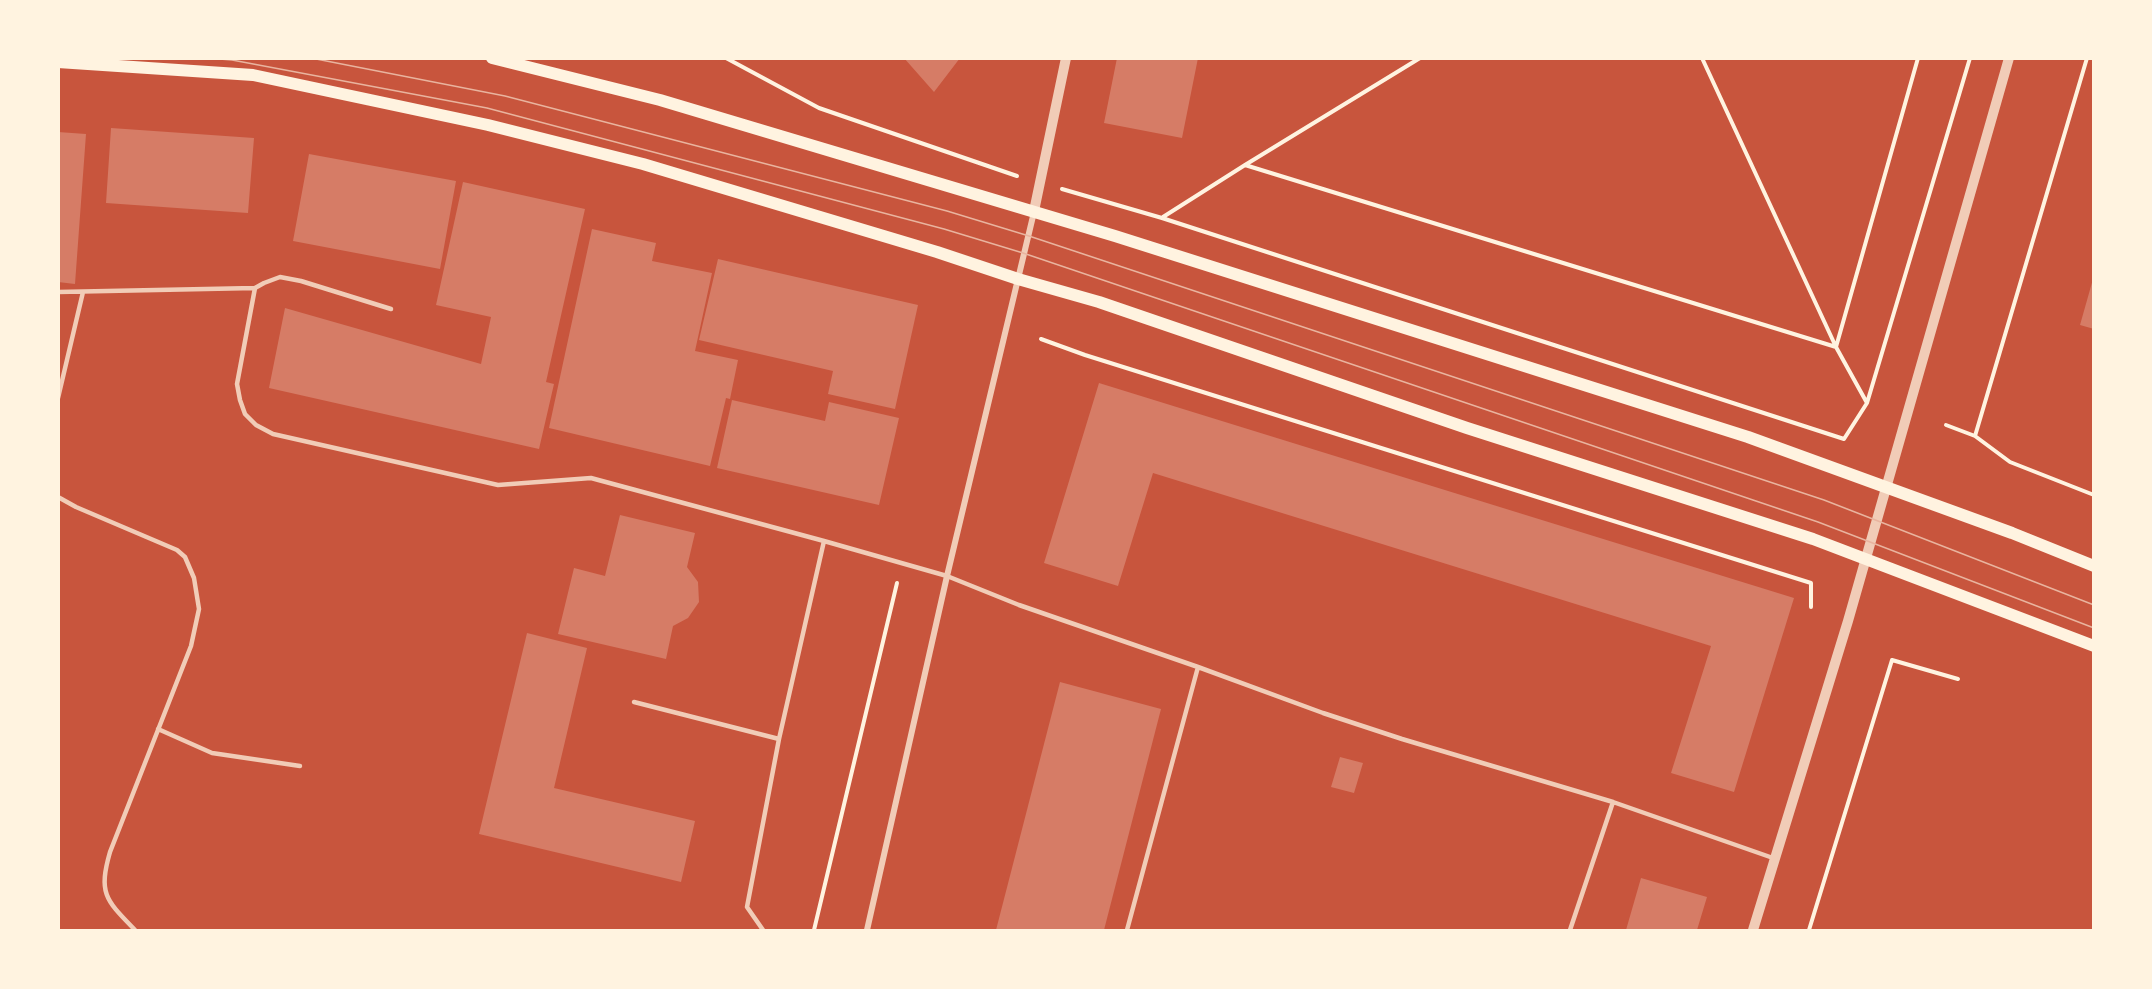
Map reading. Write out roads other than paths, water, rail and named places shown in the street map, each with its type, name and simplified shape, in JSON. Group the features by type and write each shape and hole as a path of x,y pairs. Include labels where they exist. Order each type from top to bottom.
{"main road":[{"path":"492,58 660,100 1034,211 1748,437 2012,533 2094,566"},
{"path":"58,62 253,75 488,125 643,164 1099,302 1467,428 1866,558 2094,646"}],"street":[{"path":"867,930 947,576 1034,211 1066,58"},
{"path":"1753,930 1866,558 2009,58"}],"lane":[{"path":"58,292 255,288 280,277 301,281 391,309"},
{"path":"255,288 237,384 246,414 256,425 273,434 498,484 591,478 902,562 947,576 1029,609 1366,728 1613,802 1775,858"},
{"path":"58,398 83,292"},
{"path":"58,497 76,507 166,544 185,557 194,578 199,609 191,646 104,872 104,893 135,930"},
{"path":"763,930 747,907 779,739 824,541"},
{"path":"1127,930 1198,667"},
{"path":"634,702 779,739"},
{"path":"158,729 213,753 300,766"},
{"path":"1570,930 1613,802"}],"tram line":[{"path":"207,58 232,60 487,108 944,229 1023,253 1818,522 2094,628"},
{"path":"311,58 505,96 947,211 1029,236 1824,500 2094,605"}]}
